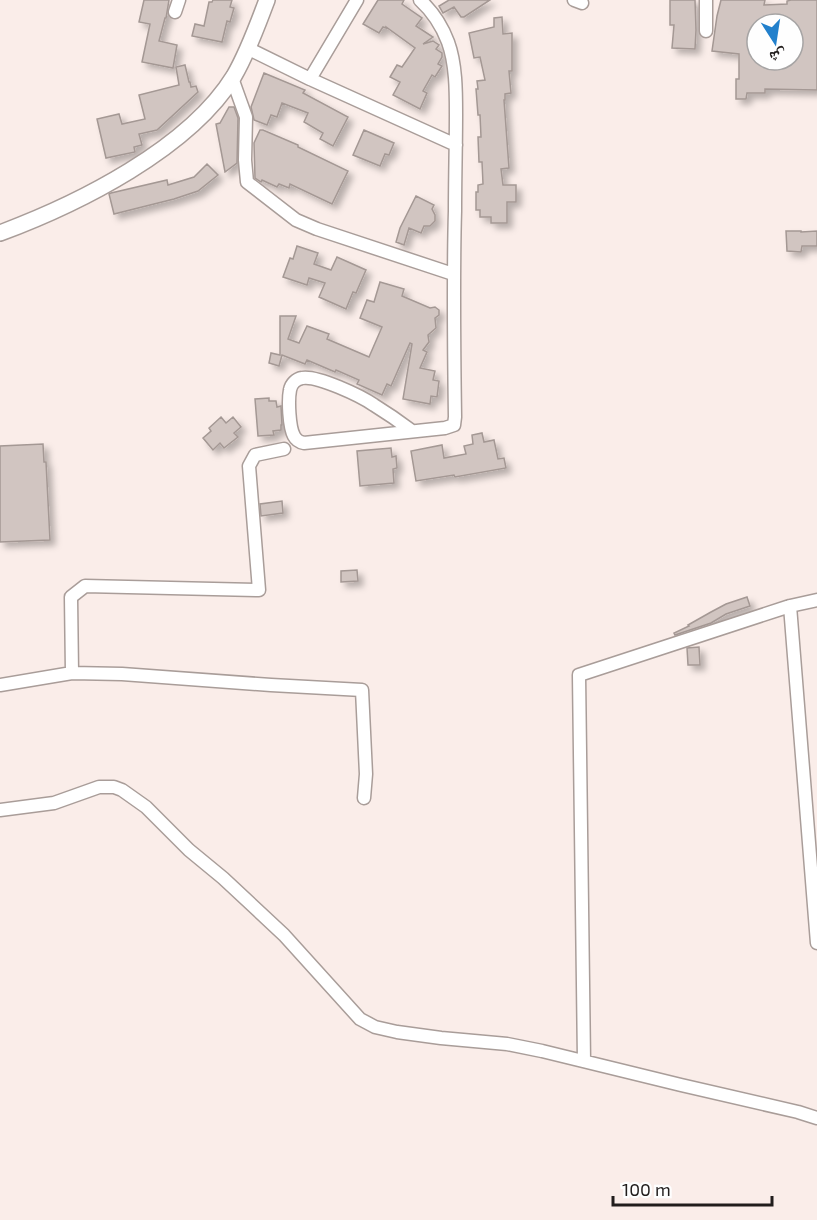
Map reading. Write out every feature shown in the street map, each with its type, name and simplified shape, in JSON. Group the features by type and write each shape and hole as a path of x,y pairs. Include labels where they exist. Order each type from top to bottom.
{"main road":[{"path":"0,232 52,212 112,181 157,153 195,122 232,78 249,49 267,0"}],"street":[{"path":"310,79 357,0"},
{"path":"412,431 373,403 327,381 304,377 297,379 290,389 289,400 294,437 298,441 310,444 445,428 454,425 453,274 456,93 448,42 441,25 420,0"},
{"path":"706,0 706,31"},
{"path":"249,49 456,145"},
{"path":"232,78 246,117 247,182 296,220 316,229 453,274"},
{"path":"72,673 71,597 85,586 259,590 249,466 255,455 284,449"},
{"path":"584,1061 579,675 790,606 817,600"},
{"path":"790,606 817,943"},
{"path":"0,686 72,673 122,674 362,690 366,774 364,798"},
{"path":"0,810 54,803 99,787 114,787 122,790 146,807 189,850 223,878 284,935 354,1012 367,1023 382,1030 507,1044 542,1051 817,1118"}],"building":[{"path":"144,0 169,0 159,41 177,45 173,68 142,62 150,24 139,22"},
{"path":"232,0 230,7 234,8 230,22 227,21 222,42 192,36 195,24 204,26 209,2"},
{"path":"378,0 404,0 402,4 422,18 416,26 433,37 423,44 433,41 439,45 436,49 442,53 442,57 438,64 442,66 435,77 432,75 423,91 427,93 420,109 393,95 400,82 390,77 397,65 402,67 415,48 386,27 383,27 379,33 363,24"},
{"path":"449,0 490,0 461,17 454,7 443,13 439,6"},
{"path":"670,0 695,0 695,49 672,48 674,25 670,25"},
{"path":"721,0 765,0 764,5 787,4 787,1 791,0 817,0 817,90 765,89 765,93 747,93 746,99 736,99 739,54 712,51"},
{"path":"502,17 503,34 512,33 512,71 509,71 511,93 505,94 504,100 509,168 501,169 503,185 516,185 516,202 507,202 507,223 491,223 491,217 480,217 480,210 476,210 476,192 478,192 478,185 483,184 482,162 479,162 478,137 481,137 476,89 478,89 477,81 485,80 480,57 474,58 469,33 494,27 494,18"},
{"path":"185,65 191,87 196,86 198,92 157,130 139,134 142,145 134,147 135,152 106,158 97,119 119,114 122,124 145,119 139,95 179,85 176,67"},
{"path":"264,73 305,90 303,93 348,117 333,146 320,139 323,133 304,122 308,113 282,103 277,117 271,115 267,125 254,120 251,107"},
{"path":"229,107 234,107 238,118 237,163 225,172 216,124 220,123"},
{"path":"260,130 298,145 348,171 332,204 290,184 289,188 279,184 277,187 255,178 254,143"},
{"path":"364,130 394,143 389,155 385,154 380,166 353,155"},
{"path":"207,164 218,175 198,191 114,214 109,194 167,180 168,185 194,177"},
{"path":"416,196 434,205 432,209 435,221 430,226 424,226 421,233 409,228 404,245 396,242 400,228"},
{"path":"786,231 817,231 817,246 802,246 801,252 787,251"},
{"path":"297,246 318,253 314,264 331,270 337,257 366,270 346,309 319,297 325,283 309,278 307,285 283,277"},
{"path":"380,282 404,289 402,296 439,310 439,315 435,318 436,328 428,335 429,342 423,350 427,352 420,368 435,371 433,380 439,381 437,397 431,396 430,404 403,399 412,344 410,343 391,386 387,384 382,395 357,384 359,380 307,360 305,364 282,355 279,366 269,363 271,353 280,355 280,316 296,316 288,339 299,343 307,326 329,334 327,339 369,357 382,327 360,318 367,300 374,302"},
{"path":"269,398 269,401 276,401 277,407 281,406 281,430 273,431 274,435 258,436 255,399"},
{"path":"221,417 226,423 233,417 241,427 234,433 238,437 224,448 220,443 213,450 203,438 211,431 209,428"},
{"path":"482,433 484,442 494,440 498,459 504,458 506,468 416,481 411,451 442,445 444,458 466,454 464,446 473,444 472,435"},
{"path":"43,444 50,540 0,542 0,446"},
{"path":"391,448 392,457 396,456 397,468 393,469 394,483 360,486 357,451"},
{"path":"282,501 283,513 261,516 260,504"},
{"path":"357,570 358,581 341,582 341,571"},
{"path":"747,597 750,606 675,635 674,633 726,604"},
{"path":"699,647 700,665 688,665 687,648"}]}
